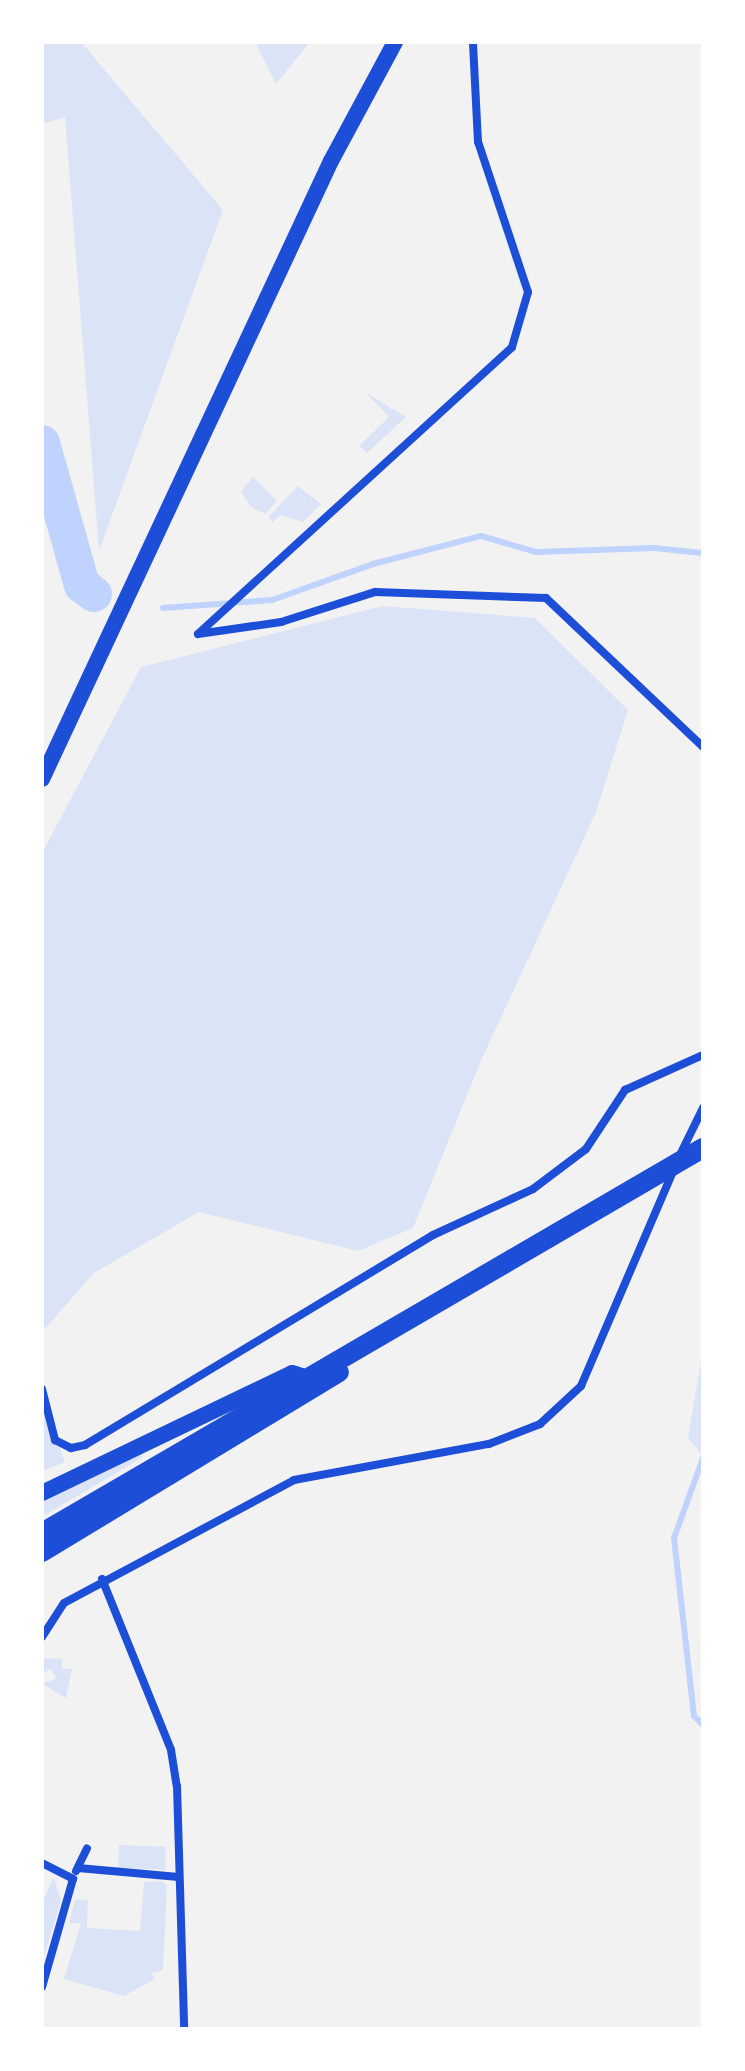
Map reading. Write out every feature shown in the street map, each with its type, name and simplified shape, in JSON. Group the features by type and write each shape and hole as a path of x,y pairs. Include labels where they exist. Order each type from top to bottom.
{"main road":[{"path":"42,779 331,161 395,42"},
{"path":"42,1533 305,1377 494,1272 703,1148"},
{"path":"42,1552 325,1381 494,1272"},
{"path":"42,1493 292,1373 305,1377"}],"street":[{"path":"473,42 478,142 528,292 512,347 198,634 281,622 375,592 546,598 703,747"},
{"path":"42,1389 55,1440 71,1448 85,1445 433,1235 533,1189 586,1149 625,1090 703,1055"},
{"path":"42,1637 64,1603 102,1579 294,1480 489,1444 540,1424 581,1386 703,1108"},
{"path":"102,1579 171,1750 184,2029"},
{"path":"42,1987 73,1879 87,1848"},
{"path":"42,1863 73,1879"},
{"path":"78,1868 179,1877"}],"shaded area":[{"path":"42,42 81,42 223,210 99,551 65,117 42,124"},
{"path":"255,42 310,42 276,84"},
{"path":"365,392 406,417 367,453 359,446 389,417"},
{"path":"253,477 277,501 265,514 250,506 241,491"},
{"path":"298,486 321,504 303,522 280,515 272,523 269,516"},
{"path":"383,606 535,618 628,710 596,812 480,1063 413,1228 358,1251 199,1212 94,1273 42,1332 42,853 141,667"},
{"path":"703,1350 703,1456 688,1438"},
{"path":"42,1397 65,1462 42,1471"},
{"path":"141,1453 143,1457 42,1517 42,1497"},
{"path":"42,1658 62,1659 62,1669 72,1669 66,1698 42,1684 57,1678 50,1669 42,1674"},
{"path":"119,1845 166,1847 165,1870 118,1868"},
{"path":"54,1877 61,1901 43,1960 42,1903"},
{"path":"162,1881 167,1885 163,1970 152,1973 155,1979 124,1996 64,1979 81,1923 69,1923 75,1899 88,1900 87,1928 140,1931 144,1882"}],"waterway":[{"path":"42,443 82,585 94,594"},
{"path":"163,608 272,600 373,564 481,536 536,552 654,548 703,553"},
{"path":"703,1458 674,1538 694,1716 703,1725"}]}
